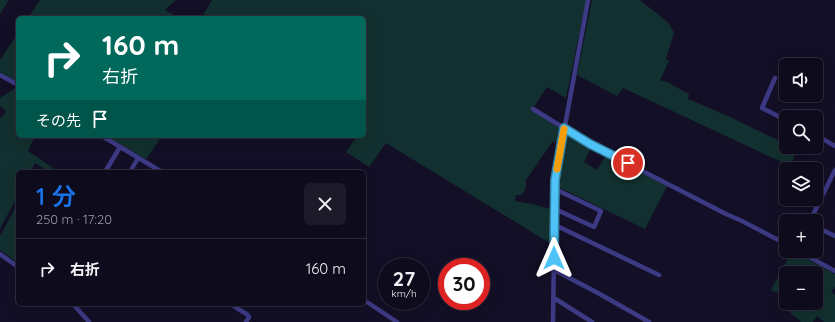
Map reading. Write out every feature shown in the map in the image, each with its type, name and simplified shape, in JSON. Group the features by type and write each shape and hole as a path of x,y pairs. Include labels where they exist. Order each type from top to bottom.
{"street":[{"path":"553,322 555,189 564,128 588,0"},
{"path":"0,75 16,84"},
{"path":"774,78 762,108 779,116"},
{"path":"533,109 590,144 779,240"},
{"path":"105,138 157,170"},
{"path":"823,139 835,146"},
{"path":"106,170 120,147"},
{"path":"131,170 138,158"},
{"path":"813,214 835,170"},
{"path":"555,189 601,211 594,227 555,209"},
{"path":"555,225 658,275"},
{"path":"823,230 835,236"},
{"path":"0,254 16,265"},
{"path":"811,258 835,271"},
{"path":"554,270 649,322"},
{"path":"554,298 592,322"},
{"path":"366,301 397,322"},
{"path":"75,306 89,322"},
{"path":"234,306 248,315 249,317 246,322"},
{"path":"635,322 638,316"}],"green space":[{"path":"0,0 9,0 0,14"},
{"path":"40,0 176,0 165,10 176,16 29,16"},
{"path":"212,0 586,0 566,98 547,87 532,110 561,129 558,144 553,141 526,180 526,188 522,195 516,195 515,201 550,209 551,242 548,242 386,143 369,167 346,152 356,138 366,138 366,16 202,16"},
{"path":"592,0 640,0 665,20 670,25 674,33 666,59 669,61 660,80 667,82 689,94 688,99 779,141 779,154 796,154 792,162 781,162 623,88 617,96 577,75"},
{"path":"16,36 16,82 0,72 0,60"},
{"path":"16,88 16,138 34,138 28,151 56,170 47,170 35,163 31,170 16,170 16,199 0,229 0,119 6,112 0,106 0,98"},
{"path":"569,134 591,148 584,162 597,170 606,155 667,186 645,229 558,187 565,135"},
{"path":"109,138 161,138 146,159"},
{"path":"16,207 16,262 0,250 0,236"},
{"path":"788,258 805,258 820,266 784,266"},
{"path":"823,268 835,274 835,287 831,292 835,295 835,322 824,322 817,316 813,322 801,322 787,310 823,310"},
{"path":"779,275 779,294 771,290"}],"slow traffic":[{"path":"557,169 564,129"}],"route":[{"path":"554,258 555,180 564,128 590,144 628,163"}]}
